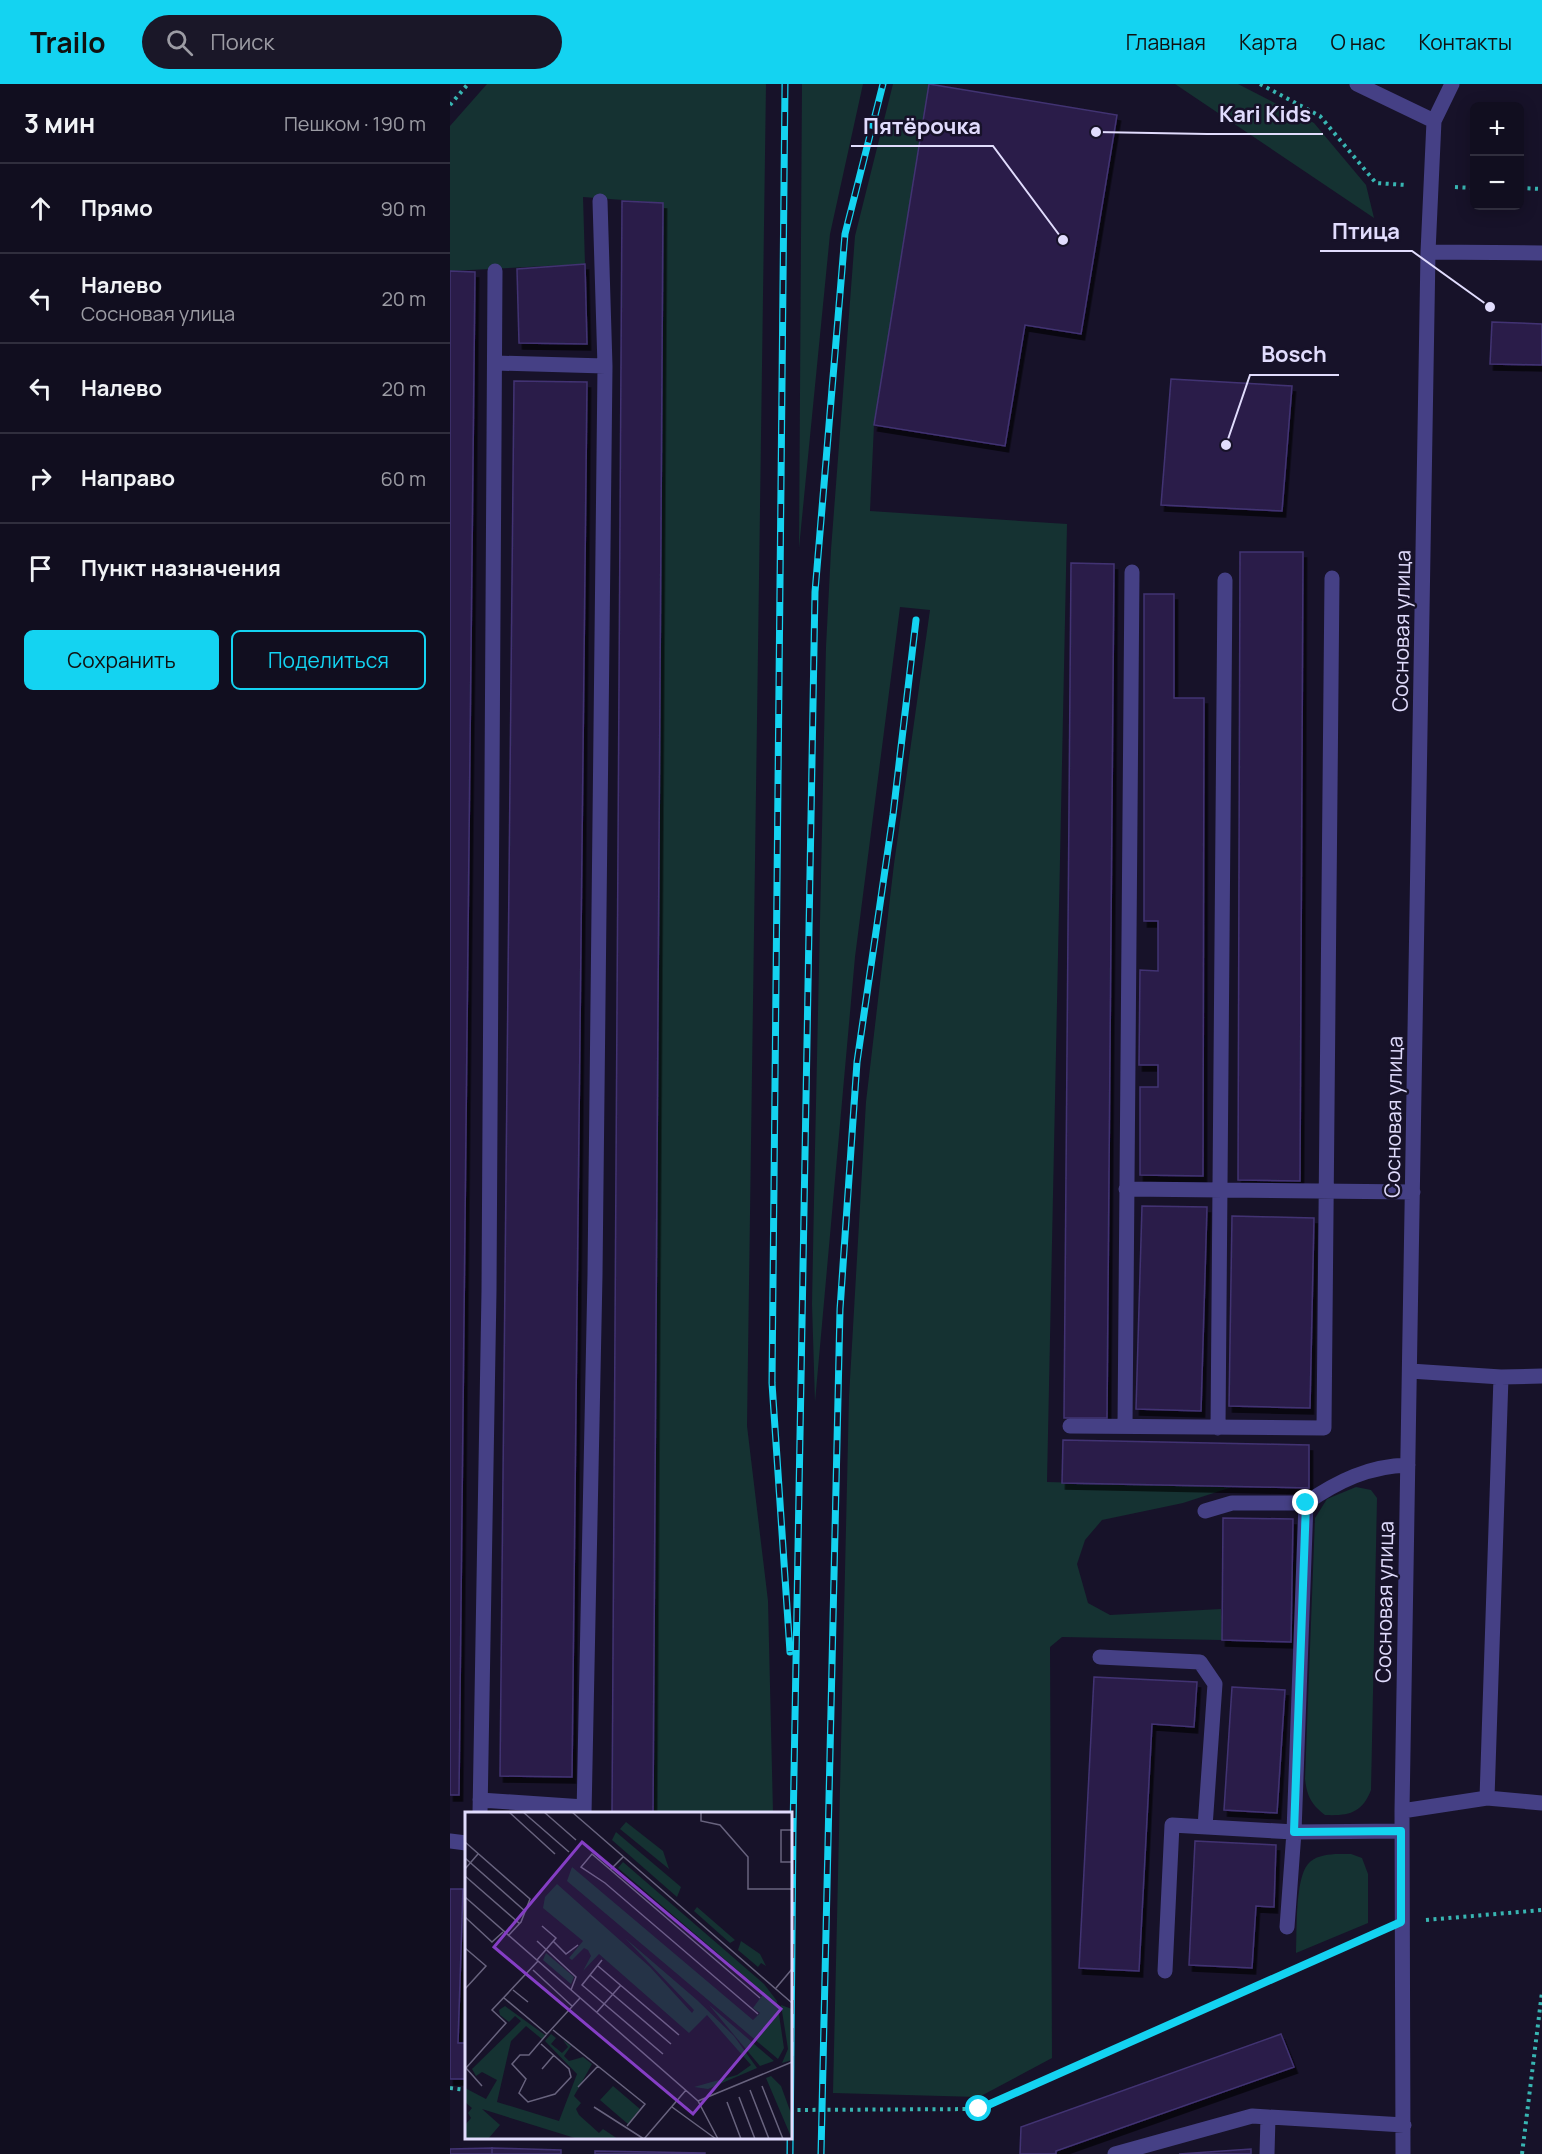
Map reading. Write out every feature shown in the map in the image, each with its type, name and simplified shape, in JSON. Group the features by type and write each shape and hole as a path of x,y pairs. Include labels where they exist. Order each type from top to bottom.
{"street":[{"path":"1357,84 1434,121"},
{"name":"Сосновая улица","path":"1403,2154 1401,1831 1428,252 1434,121 1452,84"},
{"path":"495,271 489,1291 480,1807 584,1810 595,1275 605,366 600,201"},
{"path":"1428,252 1542,253"},
{"path":"496,363 605,366"},
{"path":"1125,1426 1131,572"},
{"path":"1070,1426 1324,1428 1332,578"},
{"path":"1218,1428 1225,580"},
{"path":"1126,1189 1413,1192"},
{"path":"1410,1371 1501,1377 1542,1376"},
{"path":"1486,1798 1501,1377"},
{"path":"1205,1511 1232,1503 1306,1503 1328,1488 1381,1466 1408,1465"},
{"path":"1287,1927 1294,1832 1306,1503"},
{"path":"1100,1657 1200,1662 1215,1684 1205,1827"},
{"path":"1402,1811 1486,1798 1542,1803"},
{"path":"1165,1971 1172,1825 1294,1832 1401,1831"},
{"path":"450,1841 465,1843"},
{"path":"1115,2154 1164,2147 1252,2116 1404,2125"},
{"path":"1267,2154 1268,2117"}],"path":[{"path":"450,105 468,84"},
{"path":"1260,84 1320,116 1376,183 1470,188"},
{"path":"1524,188 1542,189"},
{"path":"792,2110 979,2109 1401,1922 1542,1910"},
{"path":"1522,2154 1542,1992"},
{"path":"450,2088 465,2090"}],"green space":[{"path":"487,84 766,84 747,1426 768,1601 773,1812 654,1812 663,203 583,197 585,264 450,271 450,126"},
{"path":"802,84 863,84 830,234 799,548"},
{"path":"893,84 929,84 874,425 870,511 1067,524 1047,1482 1232,1487 1183,1503 1102,1520 1085,1540 1077,1564 1088,1603 1110,1615 1221,1609 1222,1640 1062,1637 1050,1647 1052,2058 979,2097 833,2093 849,1397 866,1102 894,864 930,610 900,607 855,957 815,1402 812,1304 826,647 831,550 855,236"},
{"path":"1175,84 1238,84 1314,123 1366,185 1374,218"},
{"path":"1356,1487 1371,1490 1377,1498 1371,1790 1363,1804 1354,1811 1341,1815 1325,1815 1311,1799 1305,1779 1315,1518 1327,1499"},
{"path":"1335,1854 1351,1854 1362,1858 1368,1874 1368,1923 1296,1953 1299,1893 1304,1871 1314,1859"}],"building":[{"path":"929,84 1117,115 1081,334 1025,325 1005,446 874,425"},
{"path":"622,201 663,203 653,1812 612,1812"},
{"path":"585,264 587,344 519,343 517,269"},
{"path":"450,271 475,272 459,1795 450,1795"},
{"path":"1492,322 1542,324 1542,365 1490,364"},
{"path":"1171,379 1292,386 1282,511 1161,505"},
{"path":"514,381 587,382 572,1777 500,1776"},
{"path":"1240,552 1303,552 1300,1181 1238,1180"},
{"path":"1071,563 1114,564 1107,1418 1064,1418"},
{"path":"1144,594 1174,594 1174,698 1204,698 1203,1176 1140,1175 1140,1087 1158,1087 1158,1065 1139,1065 1140,970 1158,971 1158,921 1144,921"},
{"path":"1142,1206 1207,1207 1201,1411 1136,1409"},
{"path":"1232,1216 1314,1218 1310,1408 1229,1406"},
{"path":"1063,1440 1309,1445 1309,1488 1062,1483"},
{"path":"1223,1518 1293,1519 1291,1642 1222,1640"},
{"path":"1094,1677 1197,1682 1194,1727 1152,1724 1139,1971 1079,1968"},
{"path":"1232,1687 1285,1690 1277,1813 1224,1810"},
{"path":"1195,1841 1276,1845 1274,1907 1256,1906 1252,1968 1189,1965"},
{"path":"450,1889 463,1889 458,2043 465,2043 465,2079 450,2079"},
{"path":"1281,2034 1294,2067 1056,2151 1056,2154 1020,2154 1021,2127"},
{"path":"492,2148 492,2154 450,2154 450,2149"},
{"path":"492,2148 561,2150 561,2154 492,2154"},
{"path":"1251,2149 1251,2154 1179,2154"},
{"path":"595,2151 705,2153 705,2154 595,2154"}],"railway":[{"path":"785,84 772,1383 790,1652"},
{"path":"792,1938 815,592 845,234 883,84"},
{"path":"821,2154 840,1309 857,1062 893,815 916,620"},
{"path":"790,2139 790,2154"}],"place":[{"name":"Kari Kids","path":"1096,132"},
{"name":"Пятёрочка","path":"1063,240"},
{"name":"Птица","path":"1490,307"},
{"name":"Bosch","path":"1226,445"}],"route":[{"path":"979,2109 1401,1922 1401,1831 1294,1832 1306,1503"}]}
